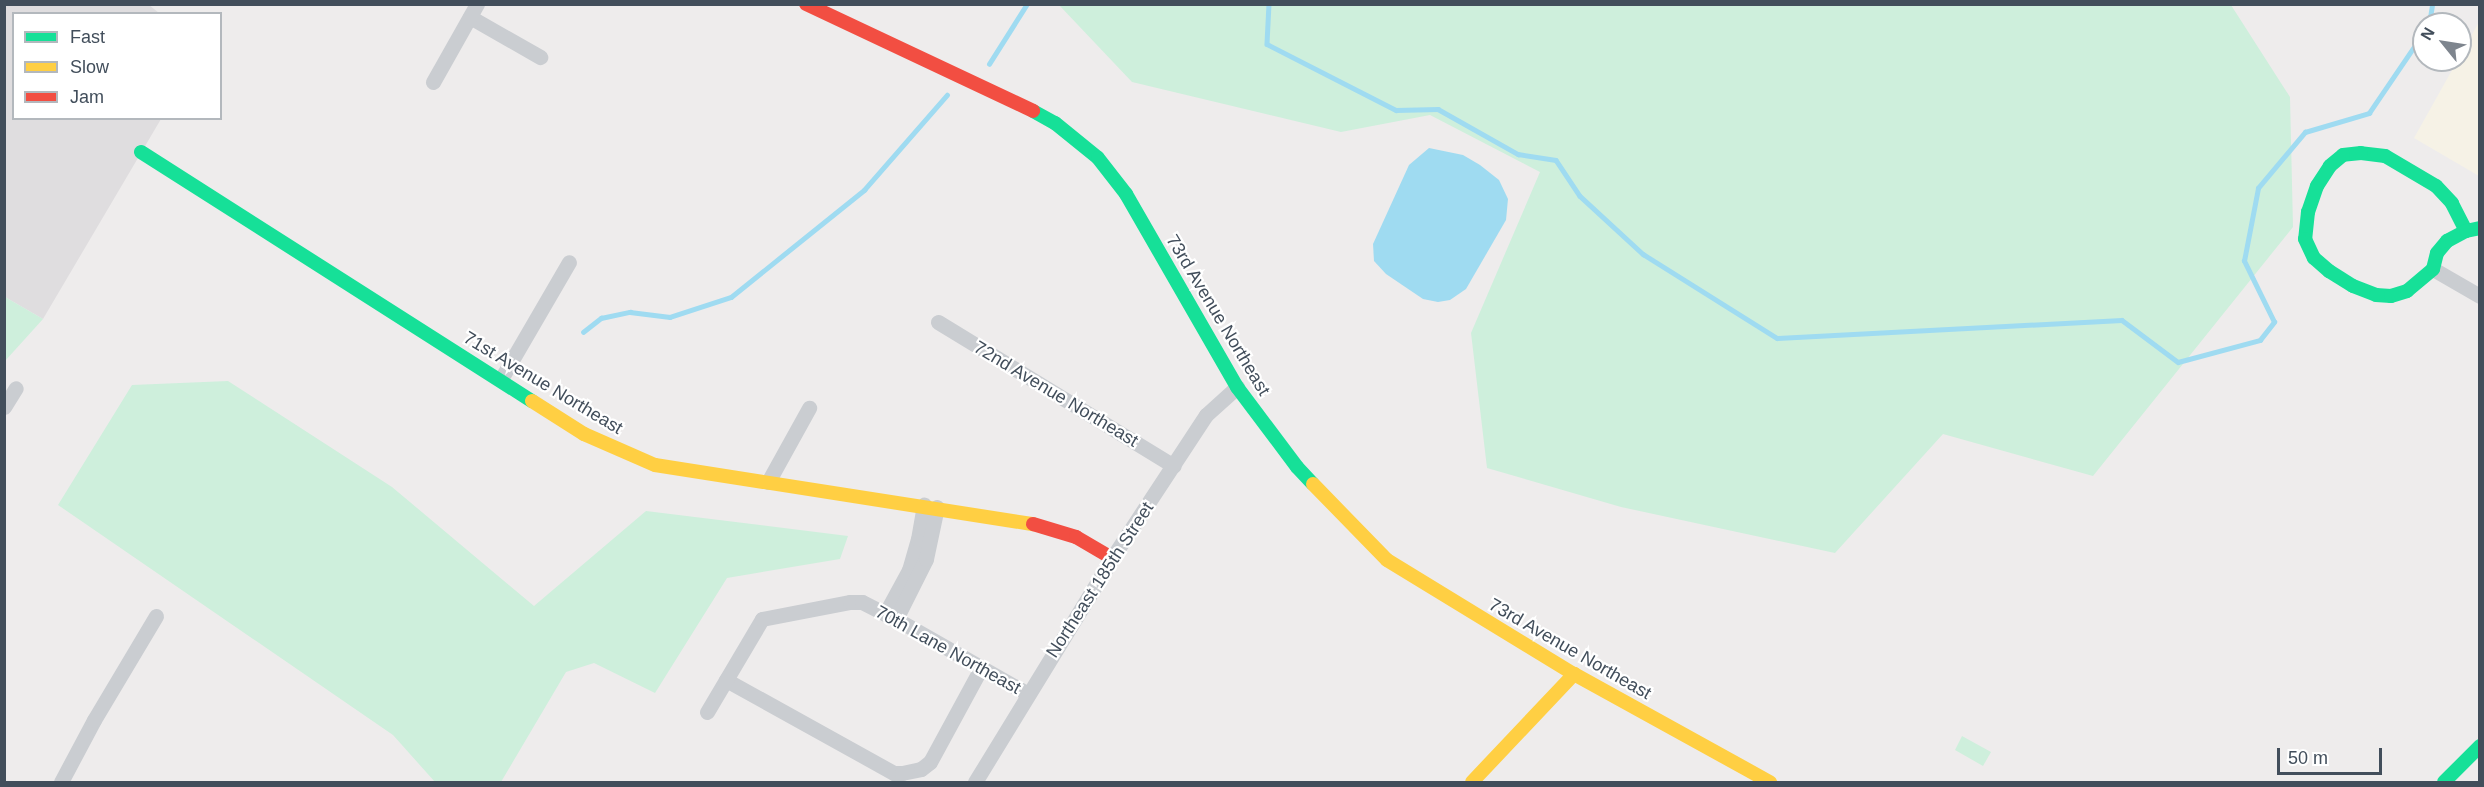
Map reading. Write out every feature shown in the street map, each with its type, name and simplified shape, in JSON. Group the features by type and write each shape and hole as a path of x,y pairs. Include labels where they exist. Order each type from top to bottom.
{"street":[{"name":"73rd Avenue Northeast","path":"806,4 1015,101 1055,123 1098,158 1126,194 1237,387 1298,467 1387,561 1574,674 1770,783"},
{"path":"433,82 473,11 540,57"},
{"name":"71st Avenue Northeast","path":"141,152 501,379 584,434 655,465 1047,525 1076,537 1112,558"},
{"path":"2361,153 2385,156 2436,186 2473,230 2447,241 2437,253 2433,269 2407,291 2391,296 2376,295 2353,286 2314,258 2306,239 2308,212 2317,186 2330,166 2343,155 2361,153"},
{"path":"501,379 569,262"},
{"path":"2433,269 2480,296"},
{"name":"72nd Avenue Northeast","path":"938,322 1174,466"},
{"name":"Northeast 185th Street","path":"975,783 1112,558 1206,415 1237,387"},
{"path":"4,407 16,388"},
{"path":"768,482 809,408"},
{"path":"890,616 926,559 930,506"},
{"name":"70th Lane Northeast","path":"726,680 762,619 850,602 862,602 1028,694"},
{"path":"61,783 94,720 156,616"},
{"path":"707,711 726,680 894,773 912,772 930,762 981,668"},
{"path":"1472,783 1574,674"},
{"path":"2444,783 2480,746"}],"shaded area":[{"path":"5,5 149,5 158,12 12,12 12,120 160,120 43,319 5,297"},
{"path":"2479,22 2479,176 2414,138 2451,72 2472,72 2472,34"}],"green space":[{"path":"1059,5 2231,5 2290,97 2293,227 2093,476 1943,434 1835,553 1621,507 1487,468 1471,333 1540,172 1430,115 1341,132 1132,82"},
{"path":"5,297 43,319 5,361"},
{"path":"228,381 392,487 534,606 646,511 848,536 840,559 727,578 655,693 594,663 566,672 501,782 435,782 393,735 58,505 132,385"},
{"path":"1962,736 1991,752 1983,766 1955,750"}],"water":[{"path":"1429,148 1463,155 1480,165 1499,180 1508,199 1506,220 1466,289 1450,300 1438,302 1423,299 1386,274 1374,261 1373,244 1409,165"}],"waterway":[{"path":"989,64 1027,4"},
{"path":"1269,4 1267,44 1396,110 1438,109 1518,154 1556,160 1580,196 1643,254 1777,338 2122,320 2178,362 2260,340 2274,322 2244,261 2258,188 2305,132 2369,113 2412,50"},
{"path":"2431,12 2432,4"},
{"path":"583,332 601,318 630,312 670,317 731,297 864,190 947,95"}],"traffic: fast":[{"path":"1033,111 1055,123 1098,158 1126,194 1237,387 1297,467 1313,484"},
{"path":"141,152 532,401"},
{"path":"2466,231 2452,203 2436,186 2385,156 2361,153 2343,155 2330,166 2317,186 2308,212 2305,239 2314,258 2329,271 2353,286 2376,295 2391,296 2407,291 2433,269 2437,253 2447,241 2466,231 2480,228"},
{"path":"2444,782 2480,746"}],"traffic: slow":[{"path":"532,401 584,434 655,465 1033,524"},
{"path":"1313,484 1387,560 1574,674 1770,782"},
{"path":"1472,782 1574,674"}],"traffic: jam":[{"path":"806,4 1033,111"},
{"path":"1033,524 1076,537 1112,558"}]}
